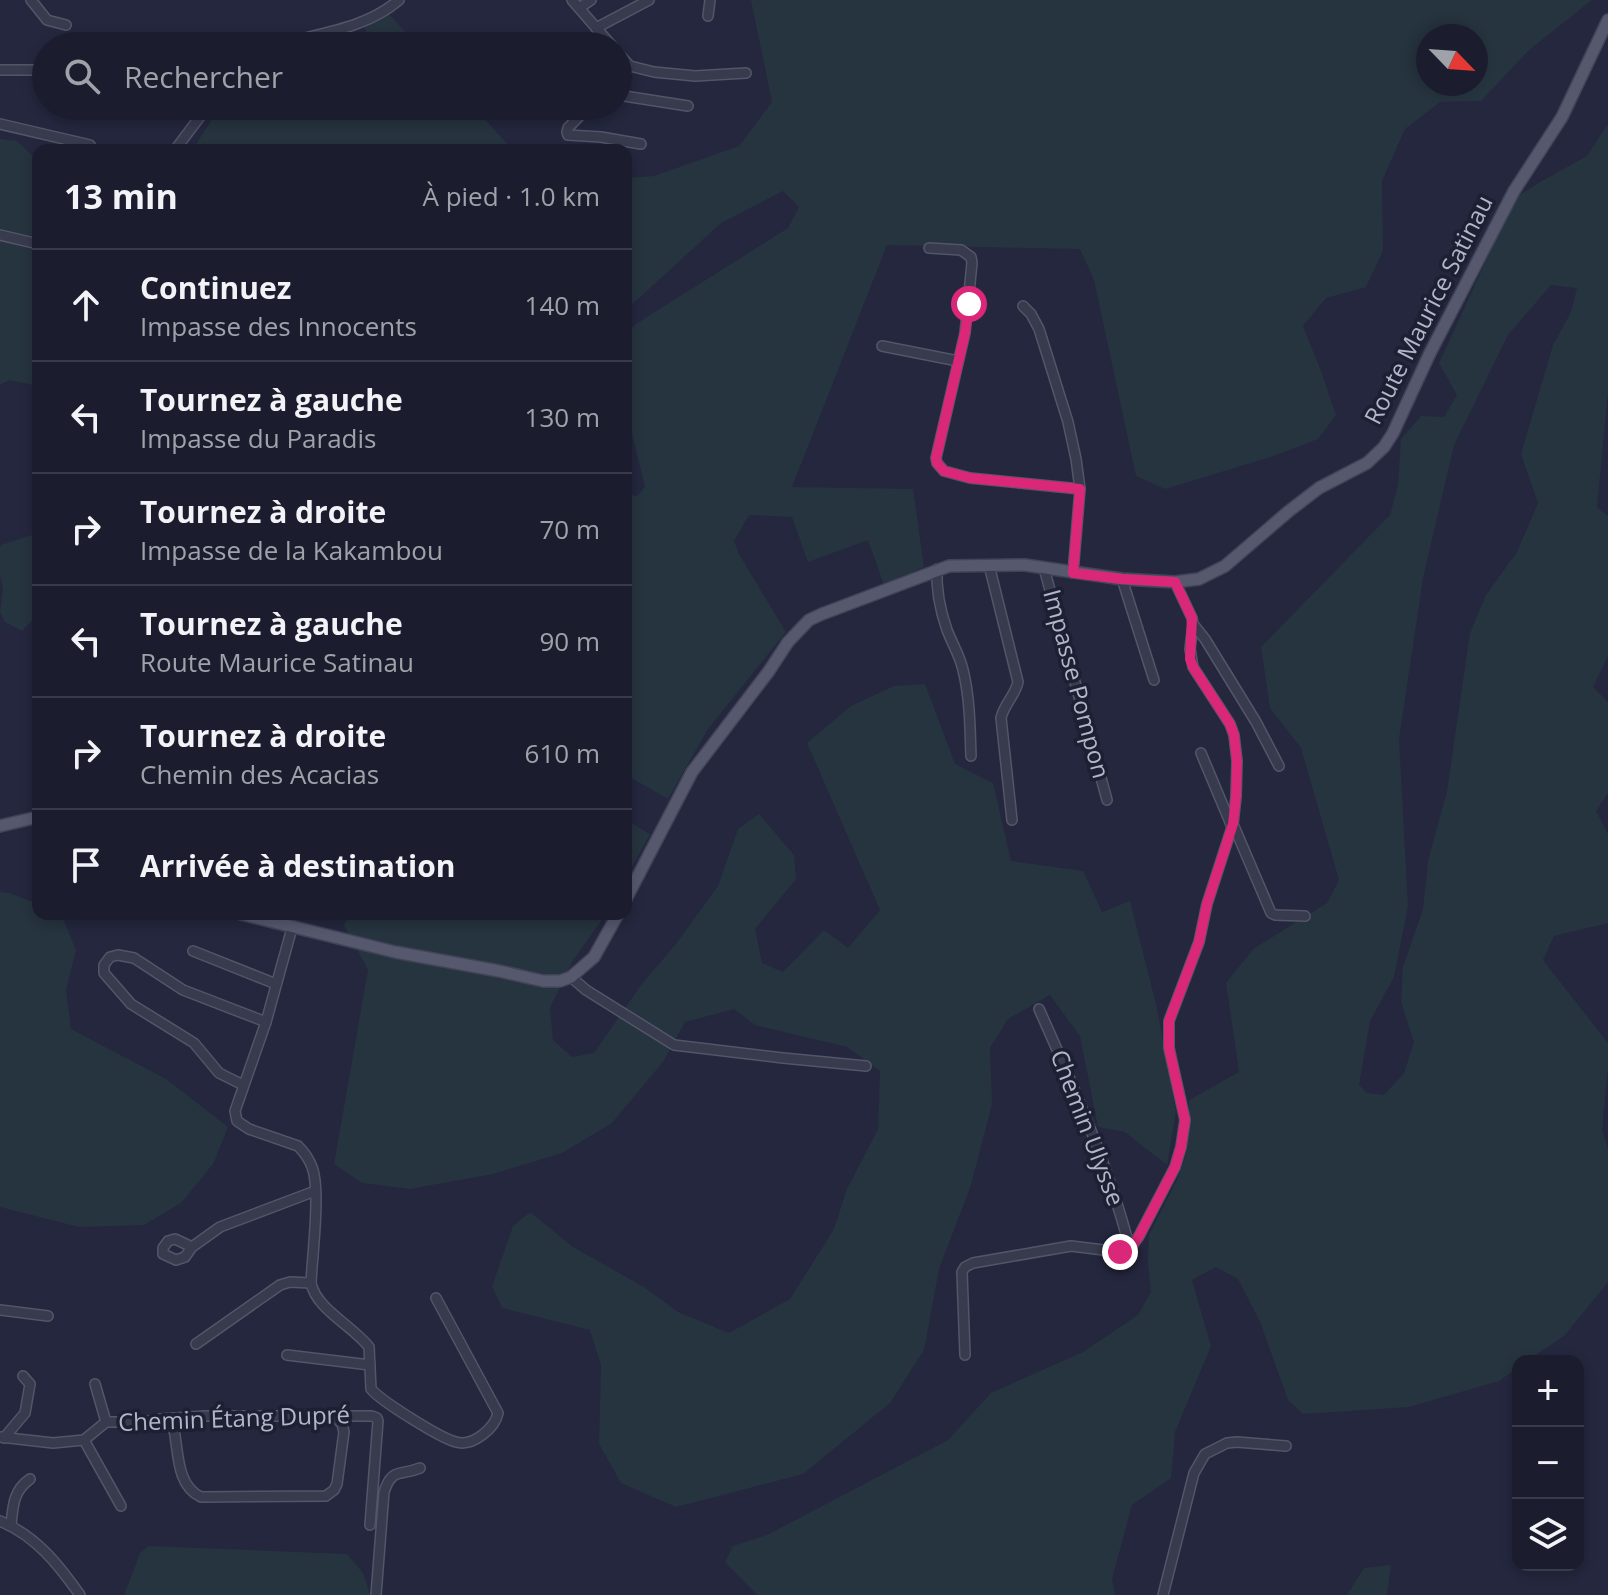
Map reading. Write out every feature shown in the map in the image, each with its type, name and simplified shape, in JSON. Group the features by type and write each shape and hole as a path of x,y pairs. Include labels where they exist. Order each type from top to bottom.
{"main road":[{"name":"Route Maurice Satinau","path":"632,887 692,772 788,642 809,620 949,566 1025,565 1122,579 1175,582 1199,579 1225,566 1319,488 1358,469 1384,447 1514,191 1562,117 1608,20"},
{"path":"0,826 32,818"},
{"path":"263,920 395,952 543,981 560,981 571,977 594,957 615,920"}],"street":[{"path":"31,0 47,20 66,25"},
{"path":"329,32 352,26 389,9 399,0"},
{"path":"591,0 575,4 600,32"},
{"path":"596,28 649,0"},
{"path":"708,16 710,0"},
{"path":"632,66 695,76 746,73"},
{"path":"0,70 32,70"},
{"path":"632,97 688,106"},
{"path":"180,144 198,120"},
{"path":"576,120 568,128 568,135 641,144"},
{"path":"0,124 86,144"},
{"path":"0,235 32,243"},
{"path":"929,248 961,250 971,257 972,263 969,304 937,463 944,471 970,478 1080,489"},
{"path":"1023,306 1036,321 1068,422 1076,459 1080,489 1073,573"},
{"path":"882,346 958,361"},
{"path":"989,565 1018,682 1001,718 1012,820"},
{"name":"Impasse Pompon","path":"1044,568 1107,800"},
{"path":"937,569 939,605 960,659 968,693 971,756"},
{"path":"1122,579 1154,680"},
{"path":"965,1355 962,1272 965,1267 1071,1246 1120,1252 1130,1249 1175,1167 1181,1147 1185,1120 1169,1048 1169,1021 1199,942 1207,904 1232,825 1236,797 1236,743 1230,724 1193,667 1190,659 1192,618 1175,582"},
{"path":"1193,624 1256,722 1279,766"},
{"path":"1201,753 1271,913 1305,916"},
{"path":"292,928 266,1022 235,1111 237,1121 249,1129 298,1146 312,1167 315,1177 311,1283 314,1295 367,1343 371,1389 414,1421 456,1443 466,1442 491,1428 498,1413 436,1298"},
{"path":"193,951 276,984"},
{"path":"243,1085 219,1073 194,1043 131,1004 104,973 104,965 110,957 118,955 134,958 183,990 266,1022"},
{"path":"571,977 586,990 674,1045 866,1066"},
{"name":"Chemin Ulysse","path":"1039,1009 1091,1132 1120,1211 1130,1249"},
{"path":"192,1247 220,1227 315,1191"},
{"path":"196,1344 280,1285 311,1283"},
{"path":"0,1310 48,1316"},
{"path":"287,1355 370,1365"},
{"path":"2,1438 25,1413 30,1384 23,1376"},
{"path":"95,1384 106,1422"},
{"name":"Chemin Étang Dupré","path":"2,1438 53,1443 84,1440 106,1422 205,1416 372,1416 377,1418 370,1525"},
{"path":"161,1419 173,1425 178,1462 188,1487 196,1495 326,1496 337,1484 344,1432 342,1424 334,1416"},
{"path":"84,1440 121,1506"},
{"path":"1163,1595 1194,1473 1205,1454 1227,1443 1286,1446"},
{"path":"376,1595 387,1483 397,1473 420,1468"},
{"path":"11,1525 17,1491 30,1479"},
{"path":"0,1521 18,1528 37,1543 80,1595"}],"shaded area":[{"path":"751,0 1592,0 1529,50 1488,94 1488,24 1416,24 1416,96 1486,96 1481,101 1440,102 1405,129 1382,181 1383,251 1366,287 1326,298 1303,326 1336,415 1318,439 1274,456 1165,489 1136,476 1094,280 1080,249 887,245 792,487 913,489 924,567 884,585 868,540 808,562 792,517 749,515 734,541 786,632 708,729 668,799 632,778 632,495 637,496 645,487 632,434 632,328 788,228 799,207 783,191 721,223 632,305 632,178 654,176 739,146 772,102"},
{"path":"389,14 405,32 366,32 363,27"},
{"path":"212,120 486,120 507,144 196,144"},
{"path":"1608,124 1608,392 1597,507 1608,516 1608,656 1593,687 1608,702 1608,793 1596,811 1608,834 1608,923 1554,936 1543,960 1608,1043 1602,1131 1608,1149 1608,1282 1565,1335 1536,1355 1512,1355 1512,1372 1499,1381 1409,1407 1303,1414 1288,1400 1260,1322 1238,1279 1216,1267 1192,1280 1211,1346 1175,1432 1171,1478 1132,1505 1112,1579 1115,1595 757,1595 725,1562 733,1546 769,1534 948,1440 991,1393 1083,1352 1138,1315 1151,1292 1149,1235 1177,1180 1186,1154 1189,1100 1239,1072 1226,983 1253,949 1327,903 1339,880 1301,748 1270,708 1261,647 1390,515 1398,486 1401,439 1421,416 1444,417 1457,395 1439,363 1515,198 1587,156","holes":["1551,285 1577,288 1571,312 1553,345 1521,454 1538,503 1517,552 1486,595 1470,633 1447,791 1428,861 1423,909 1403,967 1401,1002 1414,1042 1404,1073 1384,1095 1367,1093 1359,1085 1370,1021 1394,977 1408,906 1399,739 1423,578 1454,445 1508,335"]},
{"path":"0,139 17,141 32,155 32,385 9,380 0,385"},
{"path":"32,535 32,620 22,631 5,622 0,612 3,589 0,576 1,545"},
{"path":"925,684 955,764 993,783 1011,861 1083,871 1102,912 1130,901 1157,1008 1176,1111 1167,1165 1125,1132 1098,1127 1080,1036 1050,995 1008,1019 990,1048 992,1104 971,1185 939,1269 924,1350 890,1403 803,1474 676,1507 621,1483 599,1444 601,1365 590,1330 502,1308 492,1286 513,1226 530,1212 573,1247 644,1287 678,1312 729,1333 790,1299 834,1229 847,1189 878,1129 880,1071 847,1047 755,1025 734,1009 685,1022 663,1062 612,1123 562,1153 493,1174 410,1189 362,1183 334,1164 368,970 344,925 346,920 602,920 572,962 550,1008 553,1040 572,1057 594,1053 641,985 676,944 718,886 738,829 759,814 794,855 796,879 755,929 762,963 783,972 824,930 848,948 880,910 807,743 851,706 894,686"},
{"path":"632,824 650,834 632,867"},
{"path":"0,892 32,902 32,920 64,920 76,950 66,990 71,1029 166,1079 228,1127 213,1164 181,1203 144,1225 79,1227 0,1207"},
{"path":"149,1546 347,1554 363,1573 370,1595 124,1595 140,1553"},
{"path":"1391,1565 1387,1595 1347,1595 1364,1568"}],"route":[{"path":"969,304 937,463 950,474 970,478 1080,489 1073,573 1175,582 1192,618 1190,659 1193,667 1230,724 1236,743 1233,824 1207,904 1199,942 1169,1021 1169,1048 1185,1120 1181,1147 1175,1167 1139,1236 1130,1249 1120,1252"}]}
